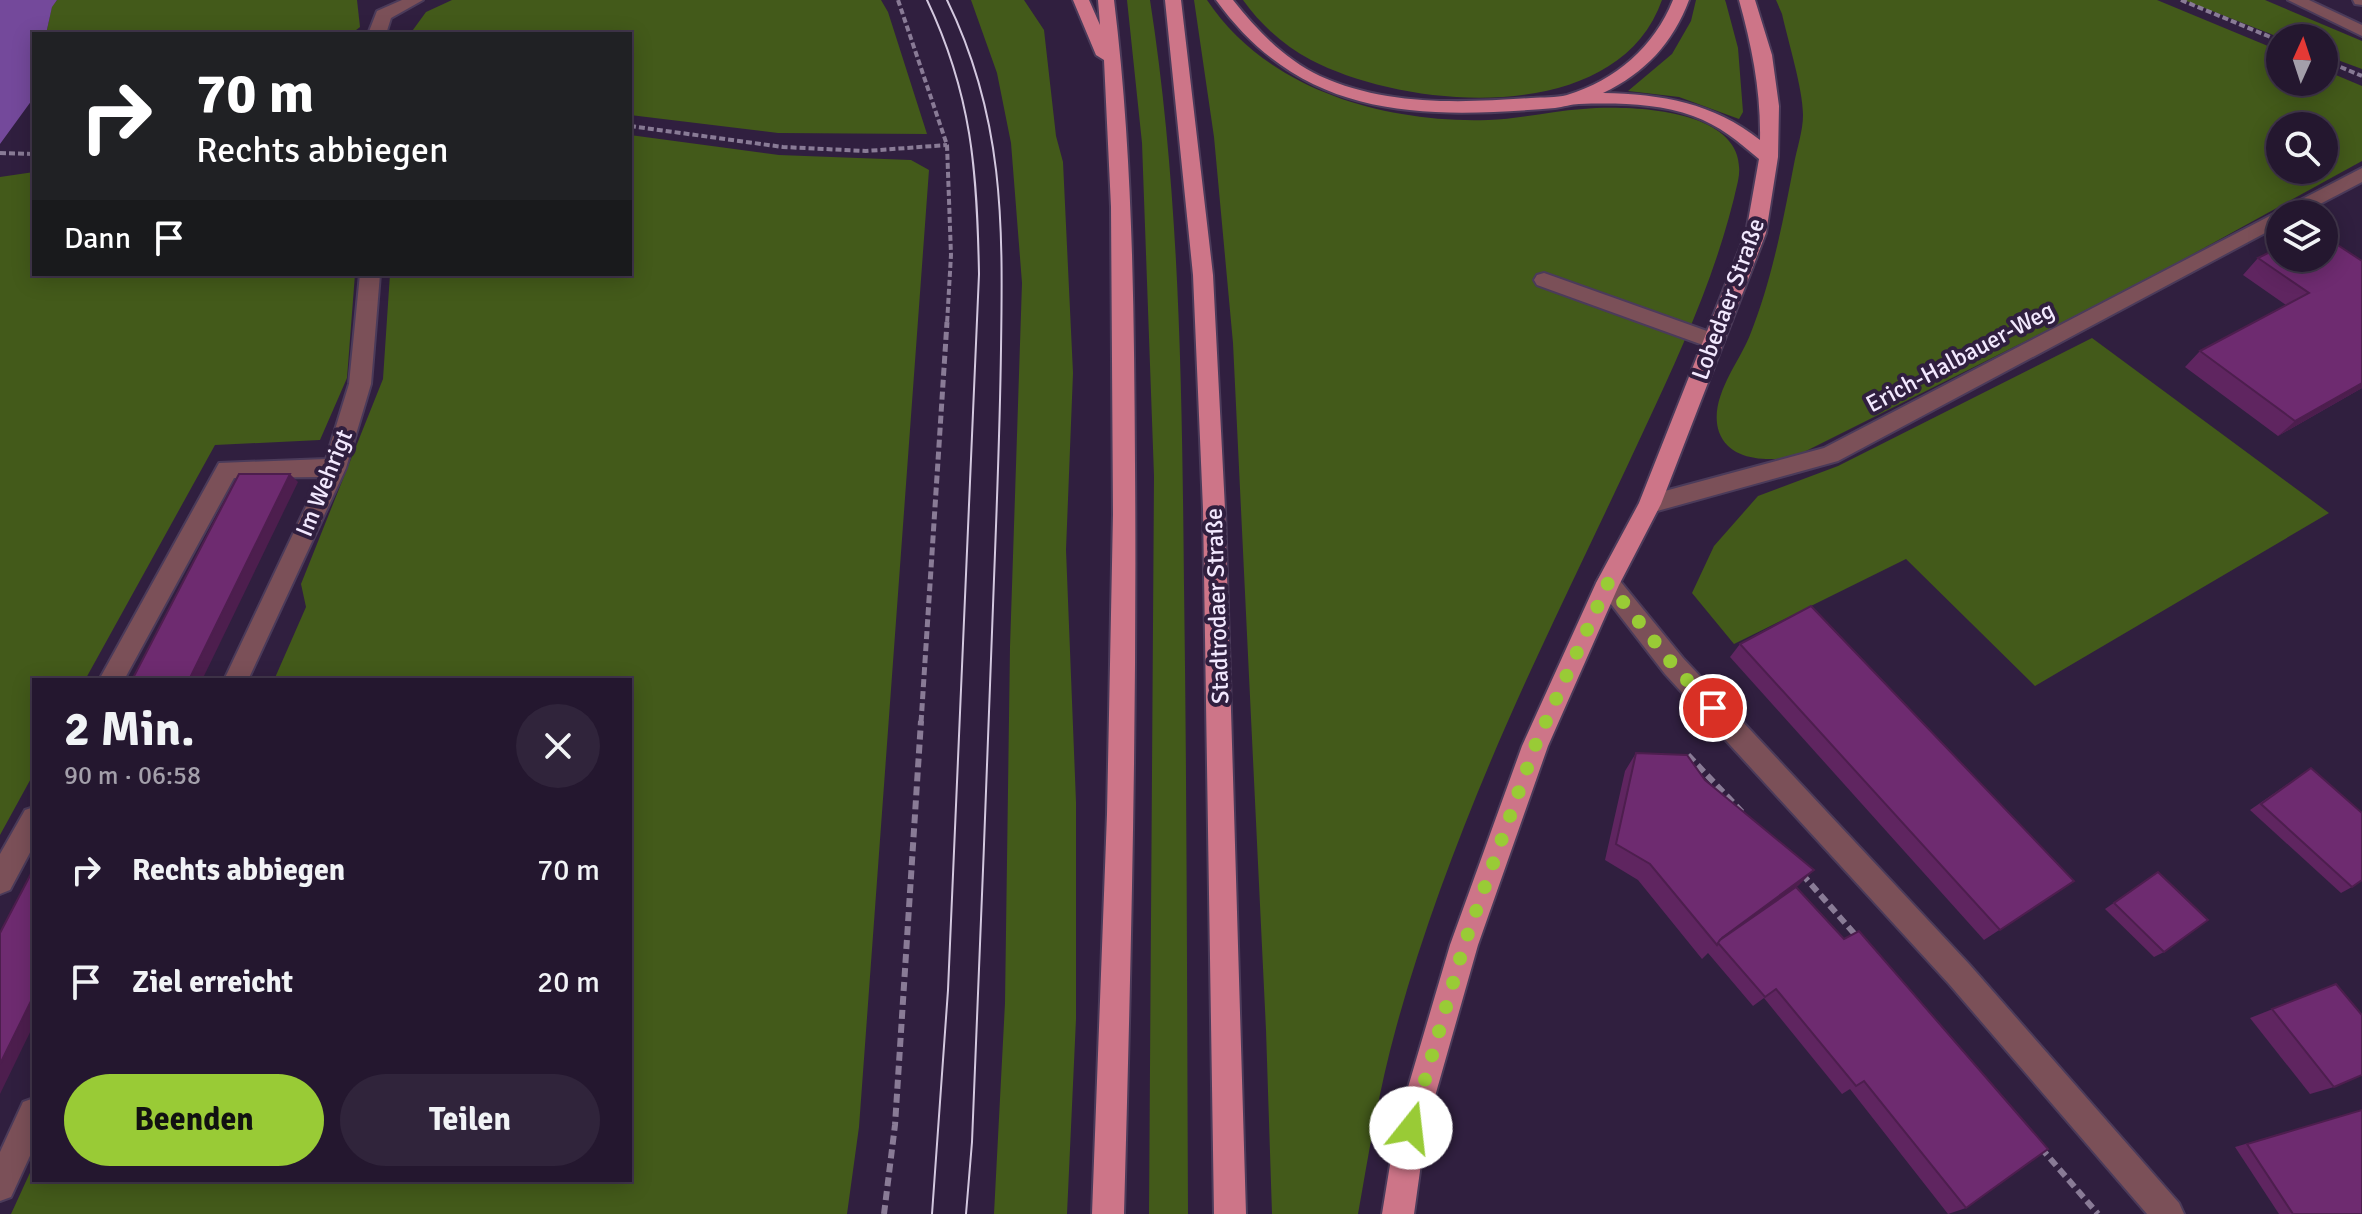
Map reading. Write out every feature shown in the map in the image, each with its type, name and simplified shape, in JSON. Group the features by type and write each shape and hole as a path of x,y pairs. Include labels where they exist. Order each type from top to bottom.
{"main road":[{"path":"1081,0 1116,79"},
{"path":"1106,0 1116,79 1122,223 1125,509 1122,767 1108,1214"},
{"name":"Stadtrodaer Straße","path":"1173,0 1203,275 1214,509 1230,1214"},
{"path":"1224,0 1254,38 1282,61 1315,80 1374,98 1441,109 1630,98 1686,109 1727,124 1769,157"},
{"path":"1571,100 1609,83 1642,62 1663,41 1681,0"},
{"name":"Lobedaer Straße","path":"1398,1214 1411,1128 1464,945 1535,746 1608,583 1650,504 1756,233 1769,157 1770,106 1763,55 1747,0"}],"street":[{"path":"377,32 380,8 415,0"},
{"path":"2296,0 2362,31"},
{"path":"2313,200 2362,174"},
{"name":"Erich-Halbauer-Weg","path":"1650,504 1830,455 2266,224"},
{"name":"Im Wehrigt","path":"237,678 335,468 360,384 370,276"},
{"path":"1544,280 1714,341"},
{"path":"112,678 227,469 335,468"},
{"path":"1608,583 1674,666 1959,974 2168,1214"},
{"path":"0,881 32,823"},
{"path":"0,1186 32,1117"}],"path":[{"path":"884,1214 895,1125 951,255 947,145 898,0"},
{"path":"2181,0 2266,35"},
{"path":"2338,66 2362,76"},
{"path":"632,126 783,147 866,151 947,145"},
{"path":"0,153 32,154"},
{"path":"1688,755 1753,823"},
{"path":"1797,869 1866,947"},
{"path":"2037,1144 2098,1214"}],"green space":[{"path":"57,0 357,0 360,27 354,32 46,32 52,6"},
{"path":"452,0 881,0 888,12 927,134 778,133 632,115 632,32 411,32 426,12"},
{"path":"971,0 1024,0 1044,30 1056,136 1063,162 1073,373 1066,550 1076,802 1076,1019 1067,1214 994,1214 1005,1003 1010,647 1022,283 1011,143 997,73"},
{"path":"1127,0 1150,0 1168,145 1178,291 1185,664 1188,1214 1149,1214 1154,476 1142,143"},
{"path":"1194,0 1207,0 1245,44 1268,62 1318,90 1345,100 1402,114 1456,120 1500,119 1604,108 1657,111 1708,125 1727,138 1738,157 1738,181 1730,213 1698,308 1517,701 1441,887 1390,1051 1358,1214 1272,1214 1233,343 1214,137"},
{"path":"1243,0 1662,0 1638,41 1602,70 1556,88 1506,97 1452,97 1400,90 1352,77 1311,60 1265,26"},
{"path":"1696,0 1725,0 1738,48 1743,112 1739,119 1679,97 1628,91 1672,54 1691,21"},
{"path":"1776,0 2157,0 2266,45 2266,96 2338,96 2338,76 2362,86 2362,161 2338,174 2338,112 2266,112 2266,184 2320,184 2291,200 2266,200 2266,214 2126,291 1794,457 1762,459 1741,454 1724,442 1719,432 1718,407 1765,293 1781,229 1802,127 1801,92"},
{"path":"2184,0 2265,0 2322,24 2266,24 2266,32"},
{"path":"2338,31 2362,41 2362,69 2338,60"},
{"path":"632,135 779,155 911,160 929,170 859,1127 847,1214 11,1214 32,1168 32,1182 632,1182 632,678 275,678 306,607 301,584 383,379 390,276 632,276"},
{"path":"32,172 32,276 355,276 347,378 320,440 215,445 86,678 32,678 32,777 0,835 0,177"},
{"path":"2092,338 2329,513 2035,686 1906,559 1734,644 1692,593 1714,546 1758,496 1838,466"}],"shaded area":[{"path":"0,0 57,0 52,7 46,32 32,32 32,100 0,144"}],"building":[{"path":"2338,245 2362,261 2362,383 2295,421 2200,351 2309,293 2278,272 2338,272"},
{"path":"239,474 290,474 190,678 133,678"},
{"path":"1811,606 2074,881 2000,930 1740,644"},
{"path":"1636,753 1687,755 1705,780 1814,870 1722,938 1717,945 1650,864 1616,844"},
{"path":"2311,768 2362,813 2362,880 2352,887 2261,804"},
{"path":"32,872 32,999 0,1064 0,933"},
{"path":"2158,872 2208,920 2164,952 2114,903"},
{"path":"1796,887 1844,939 1859,931 2048,1149 1966,1208 1864,1081 1856,1086 1776,989 1765,997 1718,943"},
{"path":"2336,984 2362,1015 2362,1075 2334,1087 2272,1009"},
{"path":"2362,1110 2362,1214 2293,1214 2247,1144"}],"tram line":[{"path":"927,0 954,68 963,101 974,167 979,274 948,990 932,1214"},
{"path":"947,0 966,43 990,128 1000,214 1001,257 999,435 989,720 972,1142 966,1214"}],"route":[{"path":"1411,1128 1464,945 1535,746 1608,583 1674,666 1713,708"}]}
